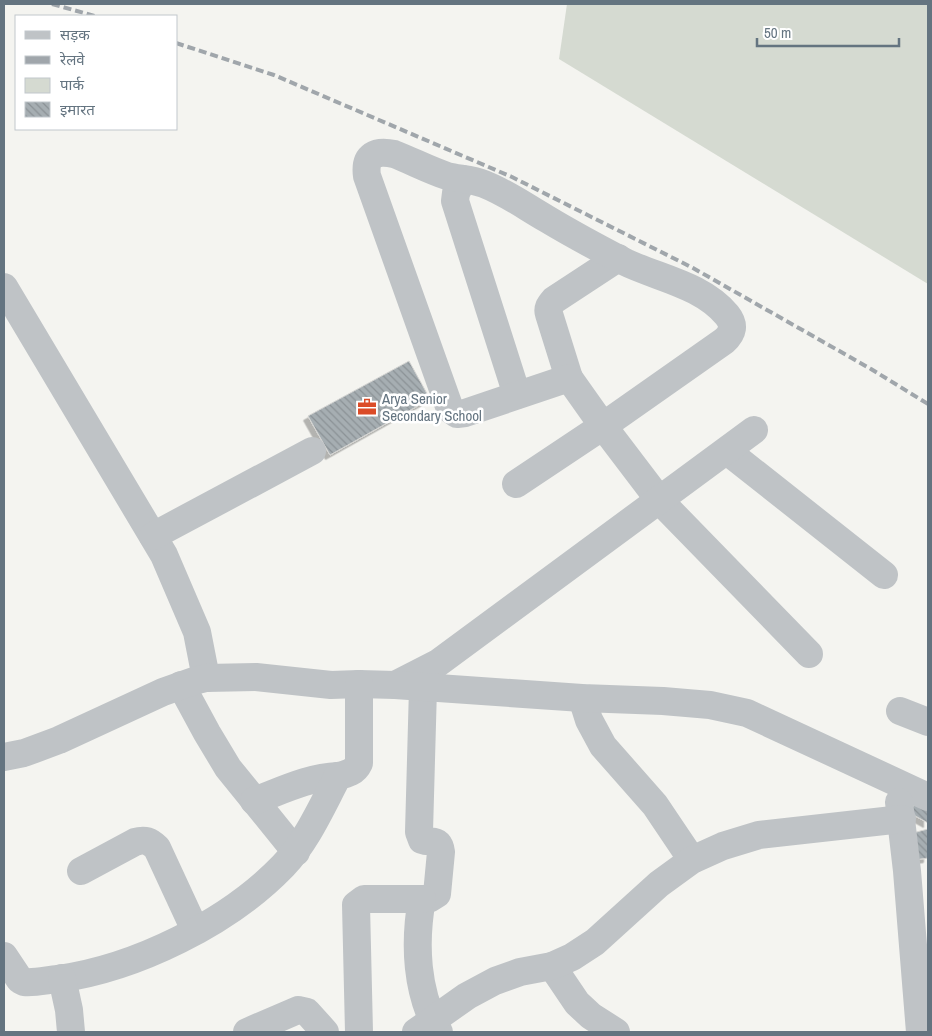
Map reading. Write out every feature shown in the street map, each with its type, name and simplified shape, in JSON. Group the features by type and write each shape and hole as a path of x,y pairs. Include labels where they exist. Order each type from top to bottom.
{"street":[{"path":"516,484 724,341 731,335 731,322 713,302 689,287 618,258 546,219 506,194 482,183 447,176 385,152 376,153 369,159 366,166 367,176 450,409 457,414 465,413 569,378"},
{"path":"464,179 456,193 455,201 517,395"},
{"path":"618,258 554,300 550,305 549,314 569,378 660,501 809,654"},
{"path":"4,287 164,555 197,632 194,682 206,733 228,768 296,852"},
{"path":"395,685 438,663 754,430"},
{"path":"153,536 312,451"},
{"path":"727,451 884,575"},
{"path":"4,757 24,753 59,740 163,692 194,682 256,677 331,685 395,685 710,705 747,713 928,797"},
{"path":"254,801 310,780 324,776 338,776 353,771 359,763 360,684"},
{"path":"359,1032 356,905 364,899 429,899 437,894 442,852 440,845 438,842 422,840 419,832 424,688"},
{"path":"582,698 588,720 603,746 655,805 692,860"},
{"path":"900,712 928,722"},
{"path":"4,956 20,980 24,982 62,978 113,966 144,956 195,930 229,910 258,888 296,852 338,776"},
{"path":"897,782 902,819 918,869 920,1032"},
{"path":"422,899 418,923 418,956 429,1028 495,980 520,972 552,966 572,957 594,942 659,884 692,860 723,846 759,836 902,819"},
{"path":"82,871 135,842 143,840 151,842 157,848 195,930"},
{"path":"552,966 577,1003 591,1016 616,1032"},
{"path":"62,978 69,1010 71,1032"},
{"path":"247,1032 298,1010 307,1012 325,1032"}],"green space":[{"path":"567,4 928,4 928,284 559,59"}],"building":[{"path":"409,361 430,399 330,455 308,416"},
{"path":"916,800 928,804 928,823 910,813"},
{"path":"928,829 928,858 913,860 909,834"}],"railway":[{"path":"52,4 91,15"},
{"path":"178,44 274,75 512,177 693,268 871,369 928,404"}],"place":[{"name":"Arya Senior Secondary School","path":"367,407"}]}
